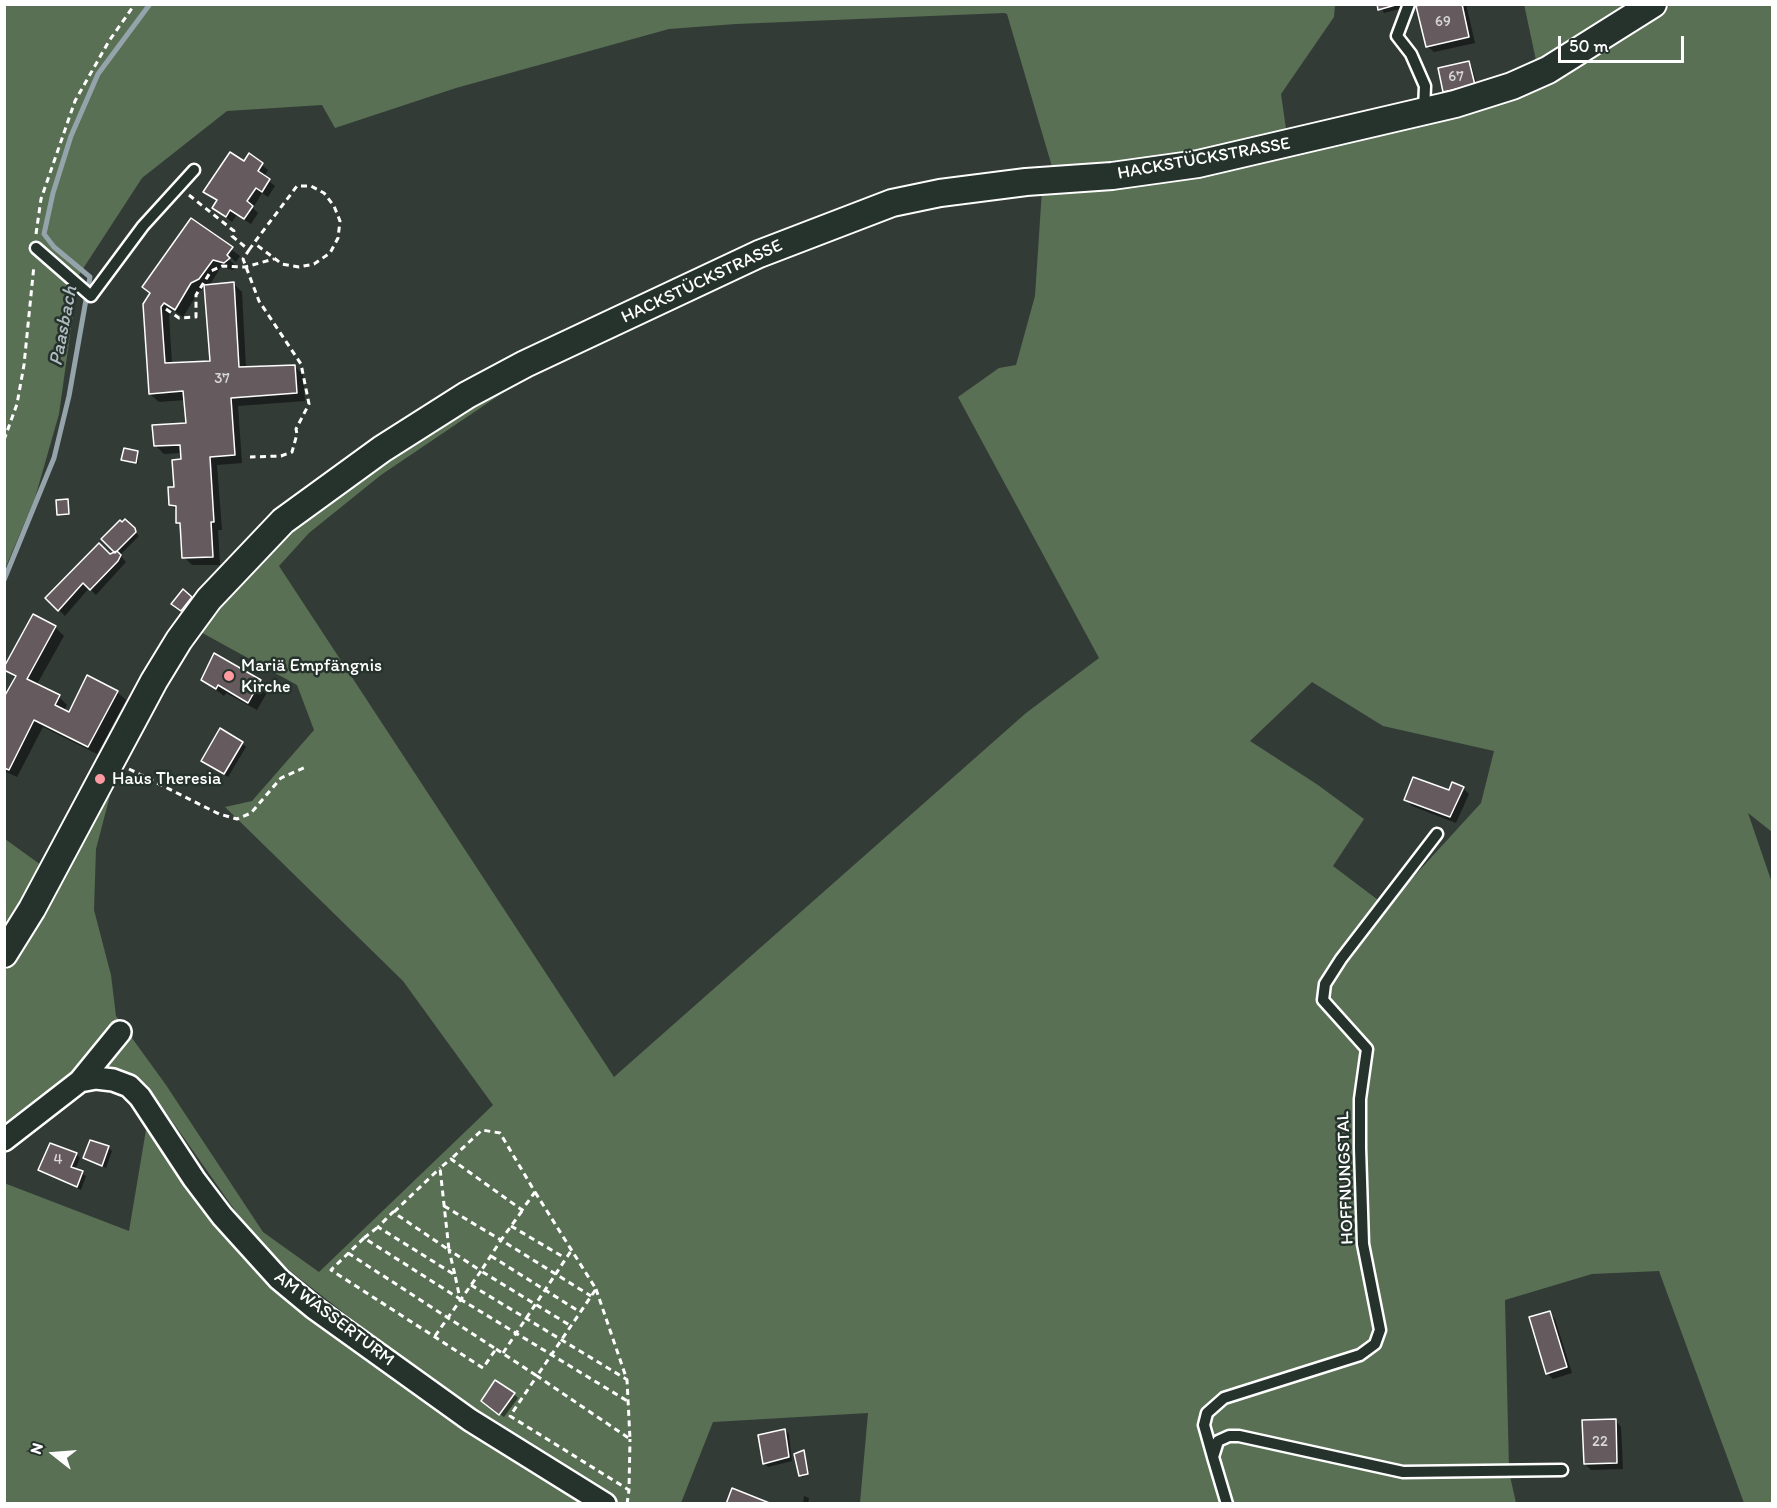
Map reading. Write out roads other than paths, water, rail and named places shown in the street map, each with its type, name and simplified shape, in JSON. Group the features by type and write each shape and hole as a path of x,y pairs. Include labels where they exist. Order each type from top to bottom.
{"street":[{"name":"HACKSTÜCKSTRASSE","path":"4,954 32,909 111,760 179,640 209,599 283,521 382,449 467,395 525,364 759,254 892,203 940,193 1015,183 1112,176 1198,164 1483,96 1548,70 1653,4"},
{"path":"4,1140 80,1082 120,1032"},
{"name":"AM WASSERTURM","path":"80,1082 96,1078 113,1080 129,1086 140,1097 194,1179 222,1216 263,1264 314,1308 470,1420 605,1503"}],"lane":[{"path":"1409,4 1397,36 1411,54 1425,86 1424,111"},
{"path":"36,248 91,296 143,226 194,170"},
{"name":"HOFFNUNGSTAL","path":"1213,1457 1204,1425 1207,1413 1224,1398 1360,1354 1375,1344 1380,1330 1362,1244 1360,1099 1367,1049 1323,1000 1325,984 1341,959 1437,834"},
{"path":"1227,1503 1213,1457 1218,1442 1229,1436 1239,1436 1402,1472 1562,1470"}],"waterway":[{"name":"Paasbach","path":"4,580 54,458 69,396 90,277 54,247 44,234 53,193 71,136 98,74 150,4"}],"place":[{"name":"Mariä Empfängnis Kirche","path":"229,676"},
{"name":"Haus Theresia","path":"100,779"}]}
